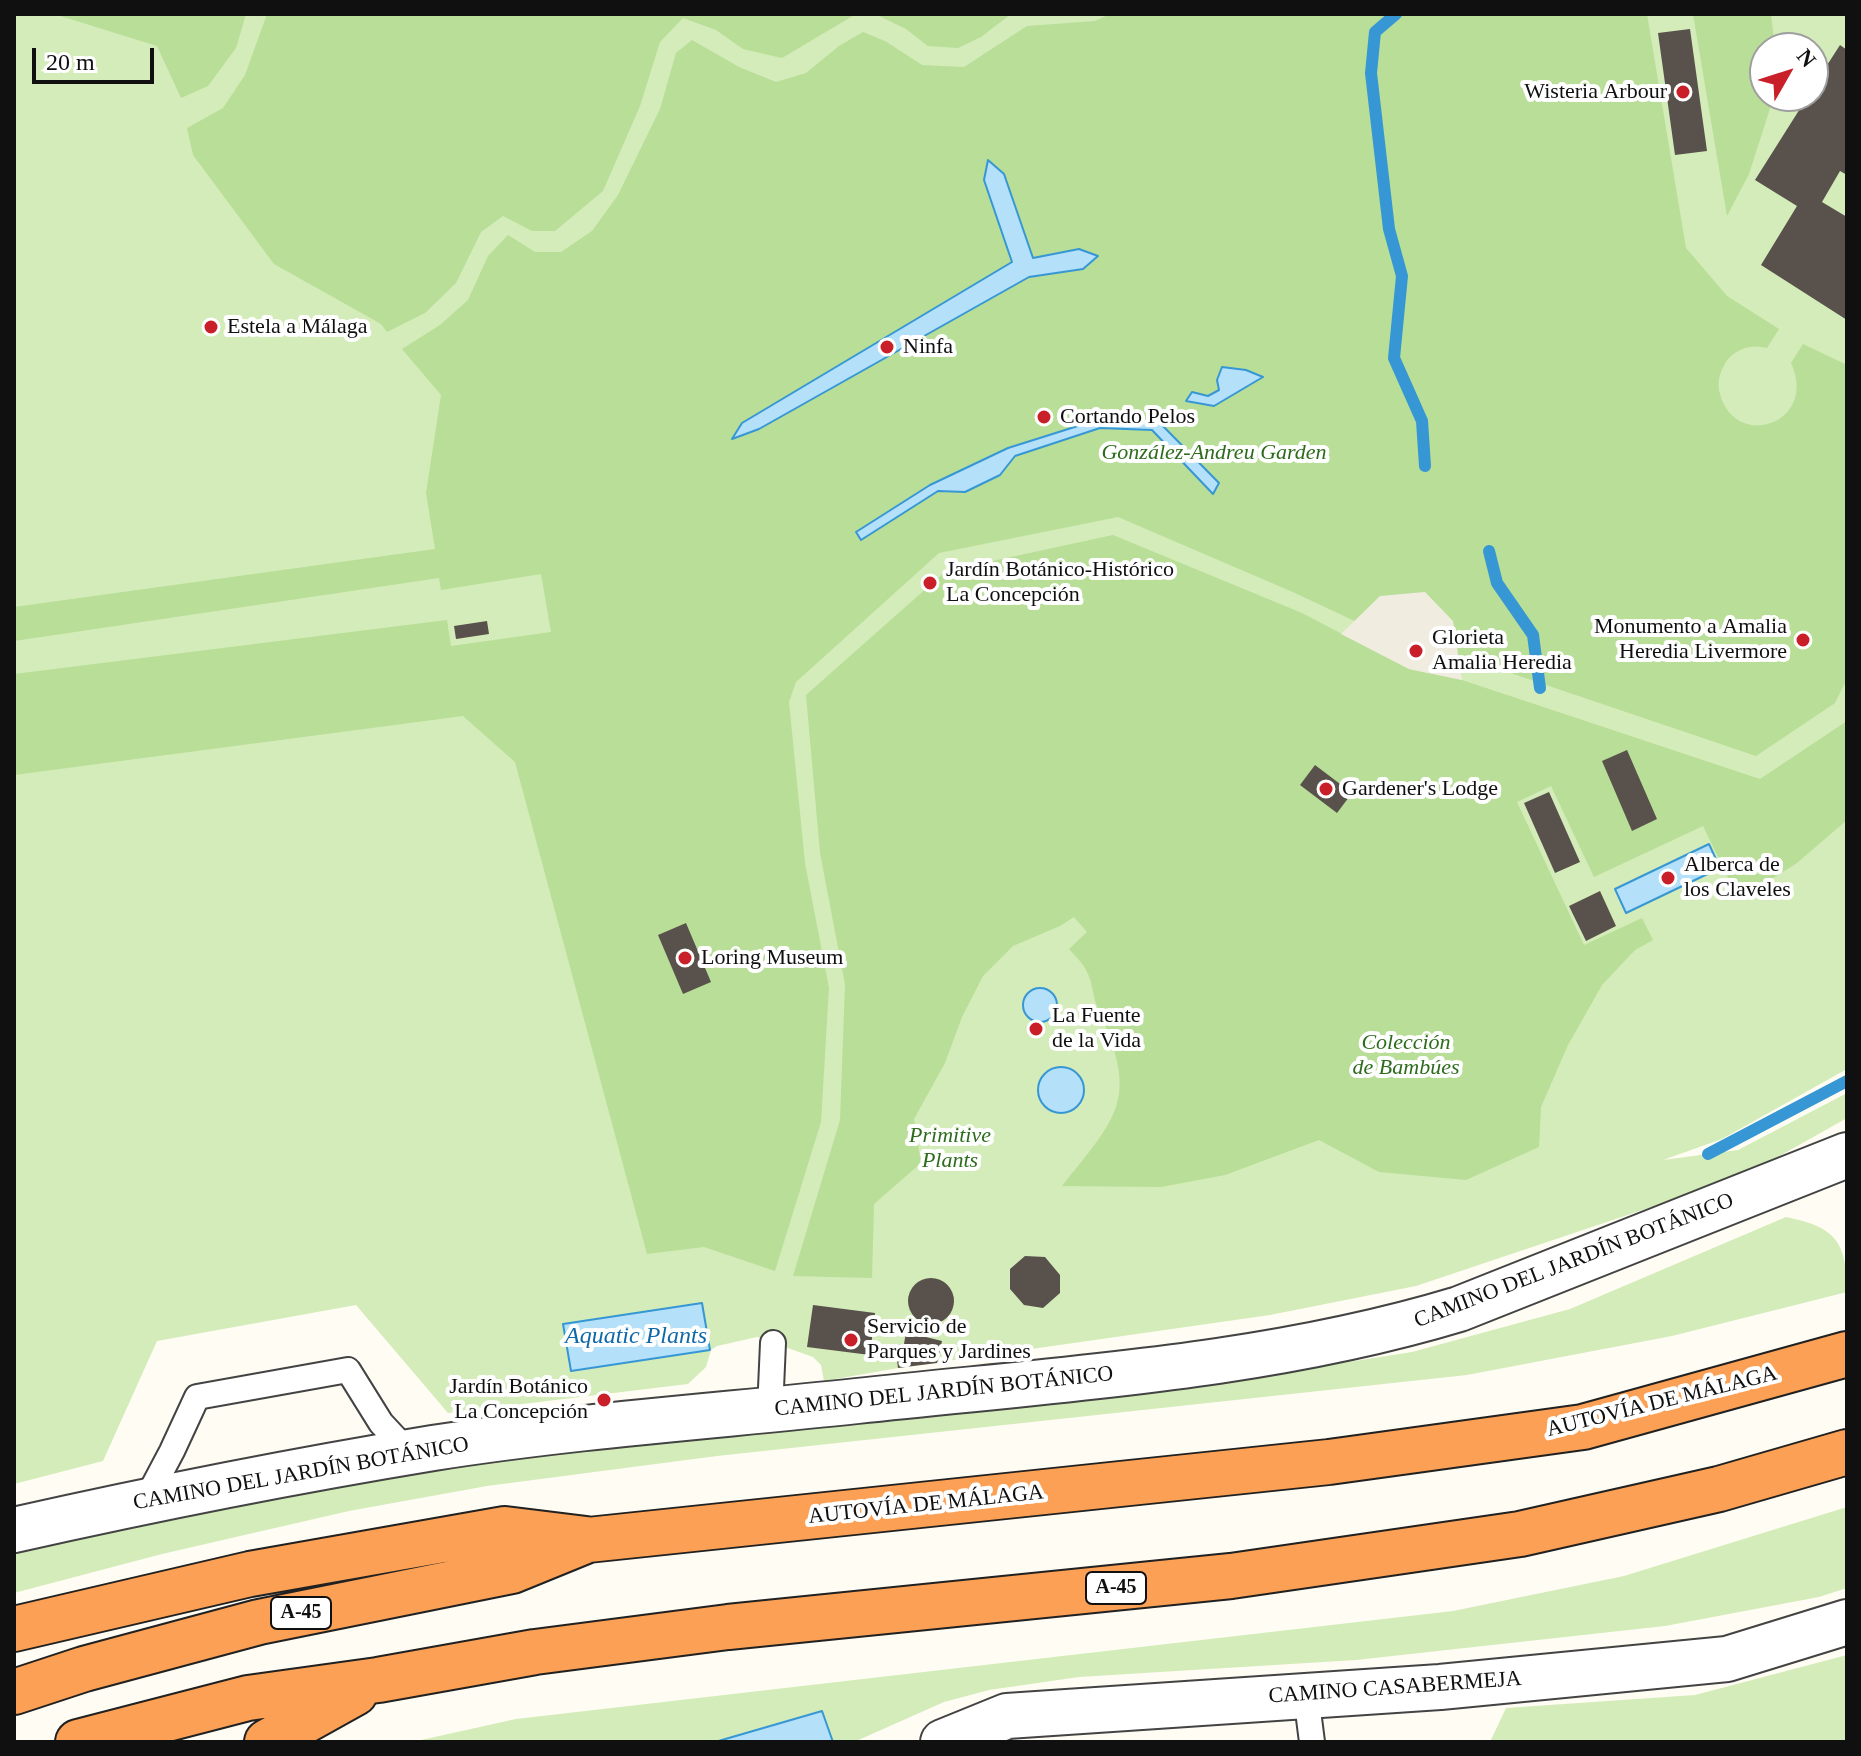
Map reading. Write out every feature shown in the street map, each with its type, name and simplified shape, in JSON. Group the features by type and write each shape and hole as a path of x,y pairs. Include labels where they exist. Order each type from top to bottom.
{"highway":[{"name":"AUTOVÍA DE MÁLAGA","path":"14,1692 84,1669 259,1622 512,1571 588,1540 1329,1462 1583,1427 1847,1354"},
{"name":"A-45","path":"78,1742 248,1698 378,1680 535,1652 728,1627 1231,1576 1520,1534 1719,1489 1847,1452"},
{"path":"14,1629 250,1574 505,1529 588,1540"},
{"path":"267,1742 378,1680"}],"street":[{"name":"CAMINO DEL JARDÍN BOTÁNICO","path":"14,1530 145,1502 409,1453 610,1426 1219,1362 1409,1325 1459,1309 1847,1155"},
{"name":"CAMINO CASABERMEJA","path":"943,1742 1007,1716 1440,1687 1727,1659 1847,1622"}],"lane":[{"path":"770,1411 773,1343"},
{"path":"145,1502 197,1397 212,1394 348,1370 381,1423 409,1453"},
{"path":"1306,1695 1312,1742"}],"green space":[{"name":"Jardín Botánico-Histórico La Concepción","path":"14,14 1847,14 1847,1069 1722,1139 1663,1160 1738,1150 1847,1093 1847,1118 1744,1176 1416,1286 1270,1315 824,1381 821,1365 813,1357 757,1337 711,1350 706,1367 688,1384 448,1413 356,1305 157,1341 103,1461 14,1484"},
{"path":"54,14 246,14 236,48 208,86 181,98 157,46"},
{"path":"267,14 856,14 782,58 743,49 716,30 683,18 660,42 640,106 603,191 555,231 532,231 503,216 481,232 456,283 425,313 387,332 381,324 274,264 193,155 187,128 223,108 245,75"},
{"path":"875,14 1011,14 981,37 958,48 928,46 906,29"},
{"name":"González-Andreu Garden","path":"1110,14 1647,14 1686,248 1727,296 1779,329 1767,348 1746,348 1732,355 1725,363 1719,384 1720,394 1729,412 1741,422 1756,425 1772,423 1785,415 1794,402 1797,384 1791,363 1803,344 1847,365 1847,679 1835,703 1756,756 1481,663 1412,648 1295,593 1118,517 939,553 796,682 789,702 805,863 829,988 821,1122 775,1271 704,1247 647,1254 515,762 463,716 14,775 14,674 447,620 451,646 551,632 541,574 441,590 439,578 14,641 14,607 435,549 426,493 441,395 402,349 440,325 468,300 488,256 508,235 535,252 561,252 592,231 618,195 660,109 676,53 692,40 739,67 776,82 806,73 839,46 863,32 885,41 922,65 964,67 1027,26 1095,21"},
{"path":"1693,14 1771,14 1773,32 1749,32 1749,112 1769,112 1749,174 1727,216"},
{"name":"Colección de Bambúes","path":"1113,535 1302,613 1409,669 1462,680 1760,779 1847,721 1847,820 1797,863 1739,900 1703,826 1594,877 1551,786 1517,802 1584,945 1642,918 1653,940 1635,950 1602,985 1568,1045 1541,1107 1539,1147 1466,1180 1379,1172 1319,1140 1225,1175 1161,1187 1062,1186 1109,1123 1117,1105 1120,1086 1118,1065 1096,1005 1090,978 1085,967 1069,949 1087,932 1074,917 1013,946 983,976 962,1017 945,1063 914,1119 921,1163 874,1204 872,1278 793,1276 840,1120 845,984 820,853 806,695 946,571"},
{"path":"1786,1217 1817,1226 1835,1240 1844,1261 1847,1292 1672,1336 1467,1375 717,1456 487,1486 349,1511 162,1554 14,1593 14,1551 358,1479 492,1461 966,1411 1291,1371 1412,1352 1570,1309"},
{"path":"1847,1507 1847,1588 1819,1597 1665,1626 1356,1660 1079,1677 989,1690 944,1702 854,1742 833,1742 821,1711 715,1742 412,1742 516,1719 1453,1611 1624,1576"},
{"path":"1847,1655 1847,1742 1490,1742 1506,1708 1695,1695"}],"shaded area":[{"name":"Glorieta Amalia Heredia","path":"1425,592 1453,621 1462,680 1409,669 1341,634 1380,596"}],"water":[{"path":"988,160 1004,174 1033,258 1079,249 1098,256 1083,269 1029,277 759,429 732,439 742,423 1012,262 984,180"},
{"path":"1222,367 1246,370 1263,377 1214,406 1186,401 1192,392 1208,396 1219,390 1217,380"},
{"path":"1100,419 1158,421 1219,483 1213,494 1152,430 1100,428 1015,456 1000,475 965,492 938,491 861,540 856,532 930,485 1008,448"},
{"name":"Alberca de los Claveles","path":"1709,844 1720,868 1626,913 1615,889"},
{"path":"1040,988 1052,993 1057,1005 1052,1017 1040,1022 1028,1017 1023,1005 1028,993"},
{"path":"1061,1067 1078,1073 1084,1090 1078,1107 1061,1113 1044,1107 1038,1090 1044,1073"},
{"name":"Aquatic Plants","path":"702,1303 710,1350 571,1371 563,1324"},
{"path":"822,1711 833,1742 715,1742"}],"building":[{"name":"Wisteria Arbour","path":"1690,29 1707,151 1675,155 1658,33"},
{"path":"1840,45 1847,50 1847,175 1840,171 1822,202 1847,217 1847,320 1761,265 1797,206 1755,180 1798,112 1829,112 1829,62"},
{"path":"487,621 489,634 456,639 454,626"},
{"path":"1627,750 1657,819 1632,831 1602,761"},
{"name":"Gardener's Lodge","path":"1315,765 1352,793 1337,813 1300,785"},
{"path":"1549,792 1580,862 1555,873 1524,803"},
{"path":"1600,891 1616,926 1586,941 1569,906"},
{"name":"Loring Museum","path":"686,923 711,982 683,994 658,935"},
{"path":"1025,1256 1045,1257 1060,1275 1060,1293 1043,1308 1024,1305 1010,1289 1010,1269"},
{"path":"931,1278 947,1285 954,1301 947,1317 931,1324 915,1317 908,1301 915,1285"},
{"path":"813,1305 875,1313 870,1355 807,1347"},
{"path":"906,1332 942,1341 937,1363 898,1368 895,1345 904,1344"}],"waterway":[{"path":"1396,14 1375,32 1371,73 1389,229 1402,276 1394,358 1422,421 1425,466"},
{"path":"1489,551 1497,583 1533,635 1540,688"},
{"path":"1708,1154 1847,1081"}],"place":[{"name":"Wisteria Arbour","path":"1683,92"},
{"name":"Estela a Málaga","path":"211,327"},
{"name":"Ninfa","path":"887,347"},
{"name":"Cortando Pelos","path":"1044,417"},
{"name":"Jardín Botánico-Histórico La Concepción","path":"930,583"},
{"name":"Monumento a Amalia Heredia Livermore","path":"1803,640"},
{"name":"Glorieta Amalia Heredia","path":"1416,651"},
{"name":"Gardener's Lodge","path":"1326,789"},
{"name":"Alberca de los Claveles","path":"1668,878"},
{"name":"Loring Museum","path":"685,958"},
{"name":"La Fuente de la Vida","path":"1036,1029"},
{"name":"Servicio de Parques y Jardines","path":"851,1340"},
{"name":"Jardín Botánico La Concepción","path":"604,1400"}],"park label":[{"name":"Primitive Plants","path":"950,1148"}]}
